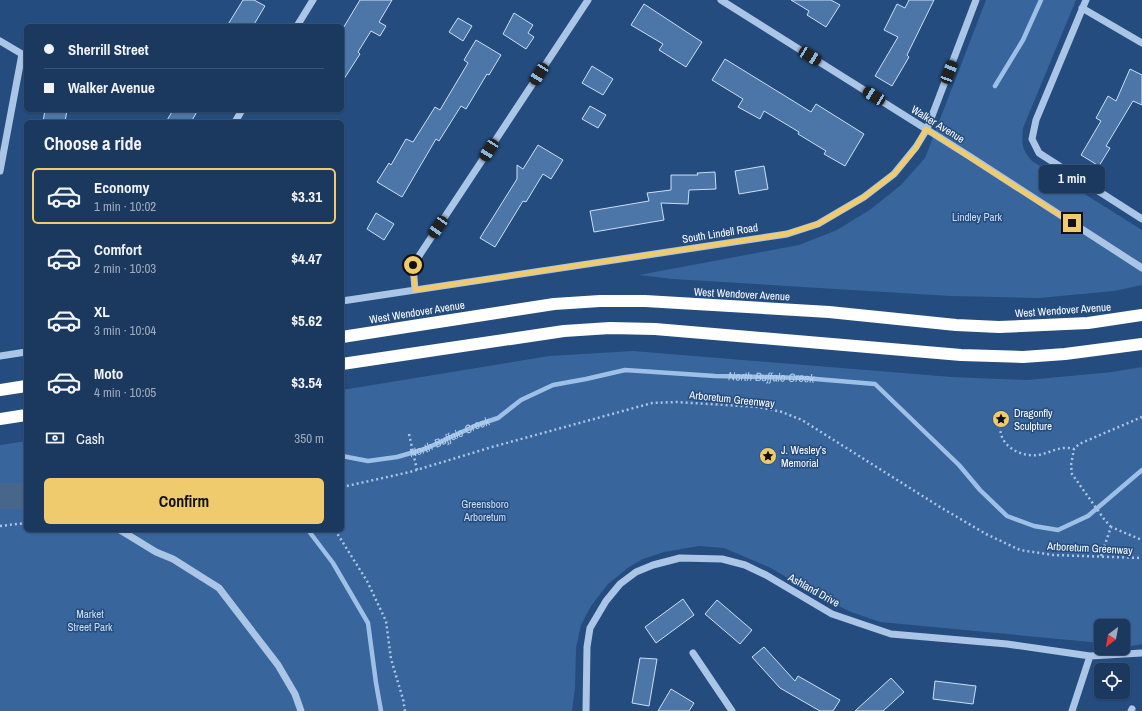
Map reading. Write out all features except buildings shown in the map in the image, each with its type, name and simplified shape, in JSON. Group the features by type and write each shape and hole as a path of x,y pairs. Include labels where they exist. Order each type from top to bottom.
{"highway":[{"name":"West Wendover Avenue","path":"344,337 554,304 600,301 645,301 828,312 956,325 999,327 1088,323 1142,314"},
{"path":"344,364 564,331 610,328 655,329 961,355 1023,357 1064,354 1142,344"},
{"path":"0,390 24,386"},
{"path":"0,419 24,415"}],"street":[{"path":"298,24 314,0"},
{"path":"415,290 413,265 588,0"},
{"name":"Walker Avenue","path":"721,0 926,129 1139,266"},
{"name":"South Lindell Road","path":"344,301 786,234 818,224 864,197 894,174 916,148 926,129 976,0"},
{"path":"1086,0 1036,120 1032,139 1039,153 1142,219"},
{"path":"1082,8 1142,43"},
{"path":"0,41 22,54 0,171"},
{"path":"0,356 24,352"},
{"path":"123,532 156,552 174,559 219,588 278,665 295,694 301,711"},
{"name":"Ashland Drive","path":"586,711 587,647 590,628 606,602 620,584 636,572 653,565 680,558 722,559 745,565 766,575 832,614 891,634 1007,644 1090,656 1142,653"},
{"path":"693,653 732,711"},
{"path":"1072,711 1090,656"}],"path":[{"name":"Arboretum Greenway","path":"344,487 417,470 492,447 652,403 676,402 758,407 782,412 802,420 940,507 986,534 1020,550 1054,555 1142,558"},
{"path":"1142,417 1080,444 1074,449 1071,465 1072,474 1111,527 1142,540"},
{"path":"1000,421 1001,434 1006,444 1013,450 1026,455 1038,455 1058,448 1067,447 1074,449"},
{"path":"409,434 417,470"},
{"path":"0,526 24,522"},
{"path":"1101,556 1111,527"},
{"path":"336,532 367,581 386,620 391,659 405,711"}],"green space":[{"name":"Lindley Park","path":"986,0 1076,0 1023,128 1023,146 1032,161 1142,230 1142,285 1114,291 1039,298 951,296 673,279 639,275 799,245 837,230 871,209 901,185 925,158"},
{"name":"Greensboro Arboretum","path":"633,351 952,377 1027,380 1112,372 1142,367 1142,644 1130,646 1130,619 1094,619 1094,642 880,622 851,612 816,595 771,568 724,548 699,546 664,552 643,559 629,567 608,584 591,606 581,625 576,648 575,688 572,711 0,711 0,445 24,441 24,532 344,532 344,390 549,356"}],"waterway":[{"path":"995,86 1023,40 1041,0"},
{"name":"North Buffalo Creek","path":"344,456 368,461 397,457 425,449 477,425 498,418 521,400 553,385 625,370 715,376 804,378 875,384 959,465 980,490 1007,516 1034,526 1058,530 1088,516 1142,470"},
{"name":"North Buffalo Creek","path":"0,496 24,496"},
{"path":"310,532 333,563 368,623 381,711"}],"place":[{"name":"Dragonfly Sculpture","path":"1001,419"},
{"name":"J. Wesley's Memorial","path":"768,456"}],"route":[{"path":"413,265 415,290 786,234 818,224 864,197 894,174 916,148 926,129 1072,223"}],"park label":[{"name":"Market Street Park","path":"90,620"}]}
